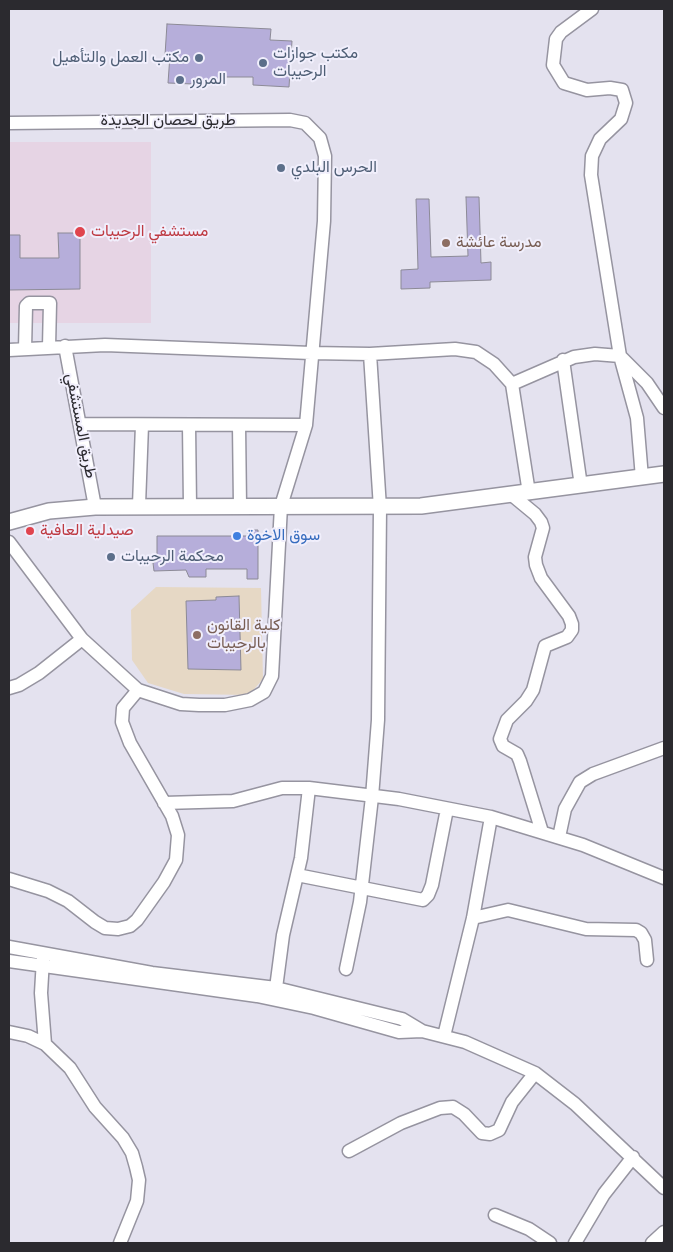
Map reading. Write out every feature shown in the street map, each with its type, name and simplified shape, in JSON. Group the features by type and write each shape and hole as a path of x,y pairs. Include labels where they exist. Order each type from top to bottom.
{"main road":[{"path":"9,522 49,511 139,505 380,508 455,503 664,474"}],"street":[{"path":"592,9 561,32 556,39 553,65 564,82 587,90 610,88 622,90 626,102 621,119 600,139 592,156 591,175 620,356 637,418 642,478"},
{"name":"طريق لحصان الجديدة","path":"9,123 290,120 305,123 320,138 325,156 324,221 311,353"},
{"path":"25,349 26,306 29,303 50,303 48,347"},
{"path":"9,350 65,346 370,354 455,349 476,352 494,364 512,384 529,492"},
{"name":"طريق المستشفي","path":"65,346 95,507"},
{"path":"9,542 82,639 138,690 181,704 199,705 225,705 250,700 264,692 272,676 281,506 306,425 311,353"},
{"path":"346,969 362,886 378,720 380,508 370,354"},
{"path":"512,384 563,360 584,355 620,356 647,383 664,408"},
{"path":"563,360 581,486"},
{"path":"80,424 306,425"},
{"path":"139,505 142,425"},
{"path":"189,425 190,506"},
{"path":"239,425 240,506"},
{"path":"512,495 535,514 541,522 543,528 535,557 536,566 541,578 570,616 572,624 567,638 545,646 533,690 526,701 507,720 500,739 503,746 516,754 520,762 542,832"},
{"path":"9,688 19,685 39,674 82,639"},
{"path":"9,879 27,884 68,901 105,928 118,930 130,926 137,920 164,882 176,860 178,835 164,803 130,743 122,722 123,708 138,690"},
{"path":"559,837 565,810 580,782 593,774 664,748"},
{"path":"164,803 233,801 282,788 309,788 447,808 491,817 559,837 664,878"},
{"path":"276,988 283,935 297,875 309,788"},
{"path":"297,875 362,886 413,900 423,900 428,895 432,885 447,808"},
{"path":"444,1036 473,918 491,817"},
{"path":"473,918 508,910 586,929 636,930 641,933 645,940 647,960"},
{"path":"9,947 43,960"},
{"path":"9,961 43,960 151,977 266,998 399,1032 422,1030"},
{"path":"43,960 42,1017 45,1044"},
{"path":"151,977 276,988 402,1019 422,1030 500,1056 535,1073 575,1104 664,1188"},
{"path":"9,1032 28,1036 45,1044 70,1068 95,1107 123,1138 132,1153 139,1180 137,1201 120,1243"},
{"path":"349,1151 401,1123 440,1108 453,1107 464,1114 482,1133 490,1134 499,1130 512,1102 535,1073"},
{"path":"575,1243 604,1194 633,1158"},
{"path":"495,1215 529,1229 550,1243"},
{"path":"652,1243 664,1232"}],"shaded area":[{"name":"مستشفي الرحيبات","path":"9,142 151,142 151,323 9,323"},
{"name":"كلية القانون بالرحيبات","path":"156,587 261,588 263,679 249,695 184,694 148,683 132,660 131,610"}],"building":[{"path":"167,24 271,29 270,40 292,41 289,87 253,85 253,77 220,77 220,85 168,83 170,55 165,55"},
{"path":"466,197 479,197 481,263 491,262 491,280 430,282 430,288 401,289 401,270 418,269 416,199 429,199 431,257 468,256"},
{"path":"58,233 80,233 80,289 9,290 9,235 20,235 20,258 59,258"},
{"path":"248,530 258,530 258,579 247,579 247,569 206,569 206,577 189,577 186,570 154,571 153,563 157,561 157,536 248,536"},
{"path":"239,596 241,670 188,669 186,601 216,600 216,597"}],"place":[{"name":"مكتب العمل والتأهيل","path":"199,58"},
{"name":"مكتب جوازات الرحيبات","path":"263,63"},
{"name":"المرور","path":"180,80"},
{"name":"الحرس البلدي","path":"281,168"},
{"name":"مستشفي الرحيبات","path":"80,232"},
{"name":"مدرسة عائشة","path":"446,243"},
{"name":"صيدلية العافية","path":"30,531"},
{"name":"سوق الاخوة","path":"237,536"},
{"name":"محكمة الرحيبات","path":"111,557"},
{"name":"كلية القانون بالرحيبات","path":"197,635"}]}
